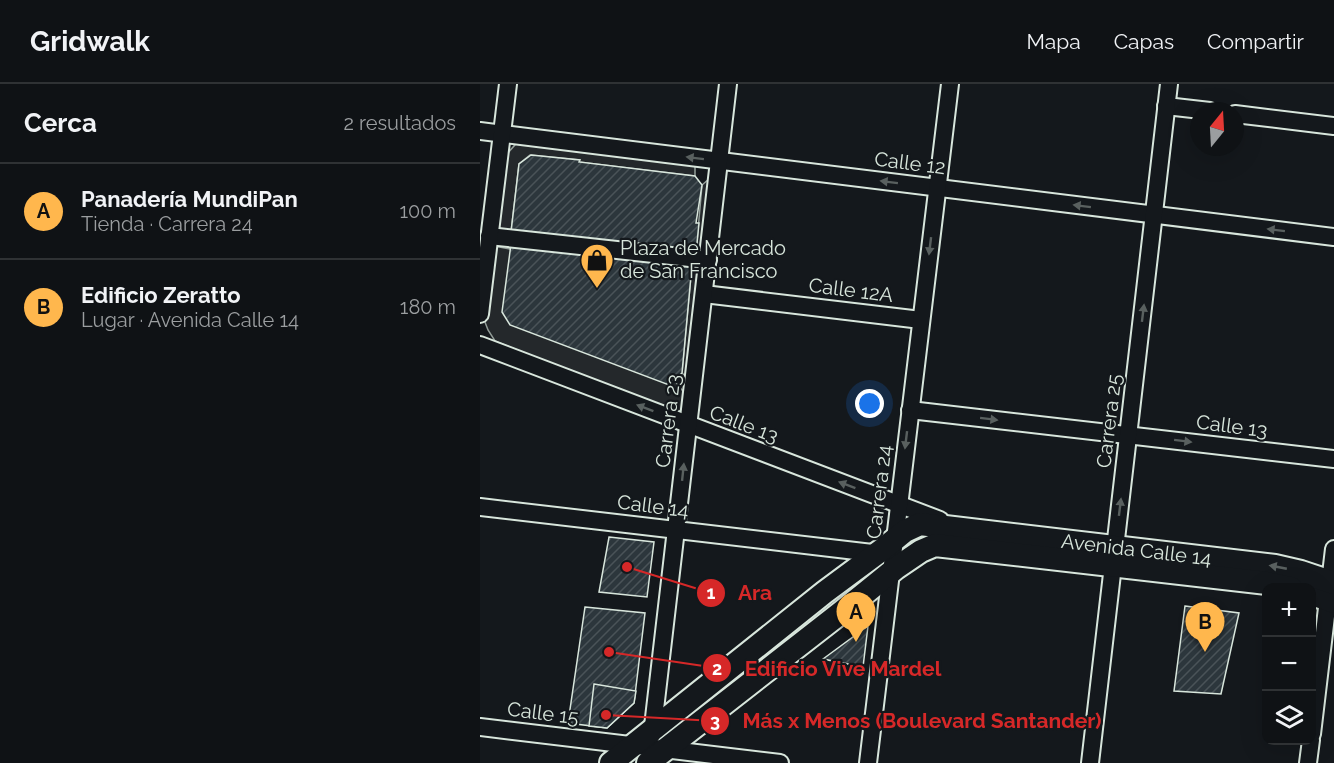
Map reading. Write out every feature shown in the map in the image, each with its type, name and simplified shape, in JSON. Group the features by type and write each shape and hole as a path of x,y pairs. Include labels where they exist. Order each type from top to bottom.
{"main road":[{"name":"Avenida Calle 14","path":"944,533 1115,556 1267,583"},
{"name":"Avenida Calle 14","path":"944,533 1115,556 1275,566 1300,572 1327,592"},
{"path":"650,752 832,586 893,556 921,551 944,533"},
{"path":"611,763 650,752 843,611 893,556"}],"street":[{"path":"480,314 508,84"},
{"name":"Carrera 23","path":"650,752 728,84"},
{"name":"Carrera 24","path":"868,763 950,84"},
{"name":"Carrera 25","path":"1090,763 1169,84"},
{"path":"1166,106 1190,109"},
{"path":"1244,115 1334,126"},
{"name":"Calle 12","path":"480,131 1334,237"},
{"path":"489,237 708,260"},
{"name":"Calle 12A","path":"704,294 921,320"},
{"name":"Calle 13","path":"480,345 899,505 944,533"},
{"name":"Calle 13","path":"910,410 1334,459"},
{"name":"Calle 14","path":"480,507 893,556"},
{"path":"821,547 834,555 838,562 839,576 832,586"},
{"path":"1316,691 1334,549"},
{"name":"Calle 15","path":"480,727 650,752 780,763"},
{"path":"1308,763 1310,745"}],"shaded area":[{"path":"522,137 695,158 695,176 530,155 519,164 511,232 496,237 506,155"},
{"path":"718,171 694,384 682,373 692,265 696,253 702,185"},
{"path":"494,246 510,249 674,380 687,396 683,416 495,341 483,317"}],"building":[{"name":"Plaza de Mercado de San Francisco","path":"531,155 695,176 702,185 696,223 699,223 696,253 692,265 682,373 669,385 510,325 502,312 519,164"},
{"path":"609,537 654,542 647,597 599,592"},
{"path":"1185,606 1239,613 1221,694 1174,691"},
{"path":"585,607 645,613 634,703 607,728 568,723"},
{"path":"868,626 863,667 823,659"},
{"path":"594,684 636,691 634,703 607,728 589,726"}],"place":[{"name":"Plaza de Mercado de San Francisco","path":"597,289"},
{"name":"Ara","path":"627,567"},
{"name":"Panadería MundiPan","path":"856,642"},
{"name":"Edificio Vive Mardel","path":"609,652"},
{"name":"Edificio Zeratto","path":"1205,652"},
{"name":"Más x Menos (Boulevard Santander)","path":"606,715"}]}
